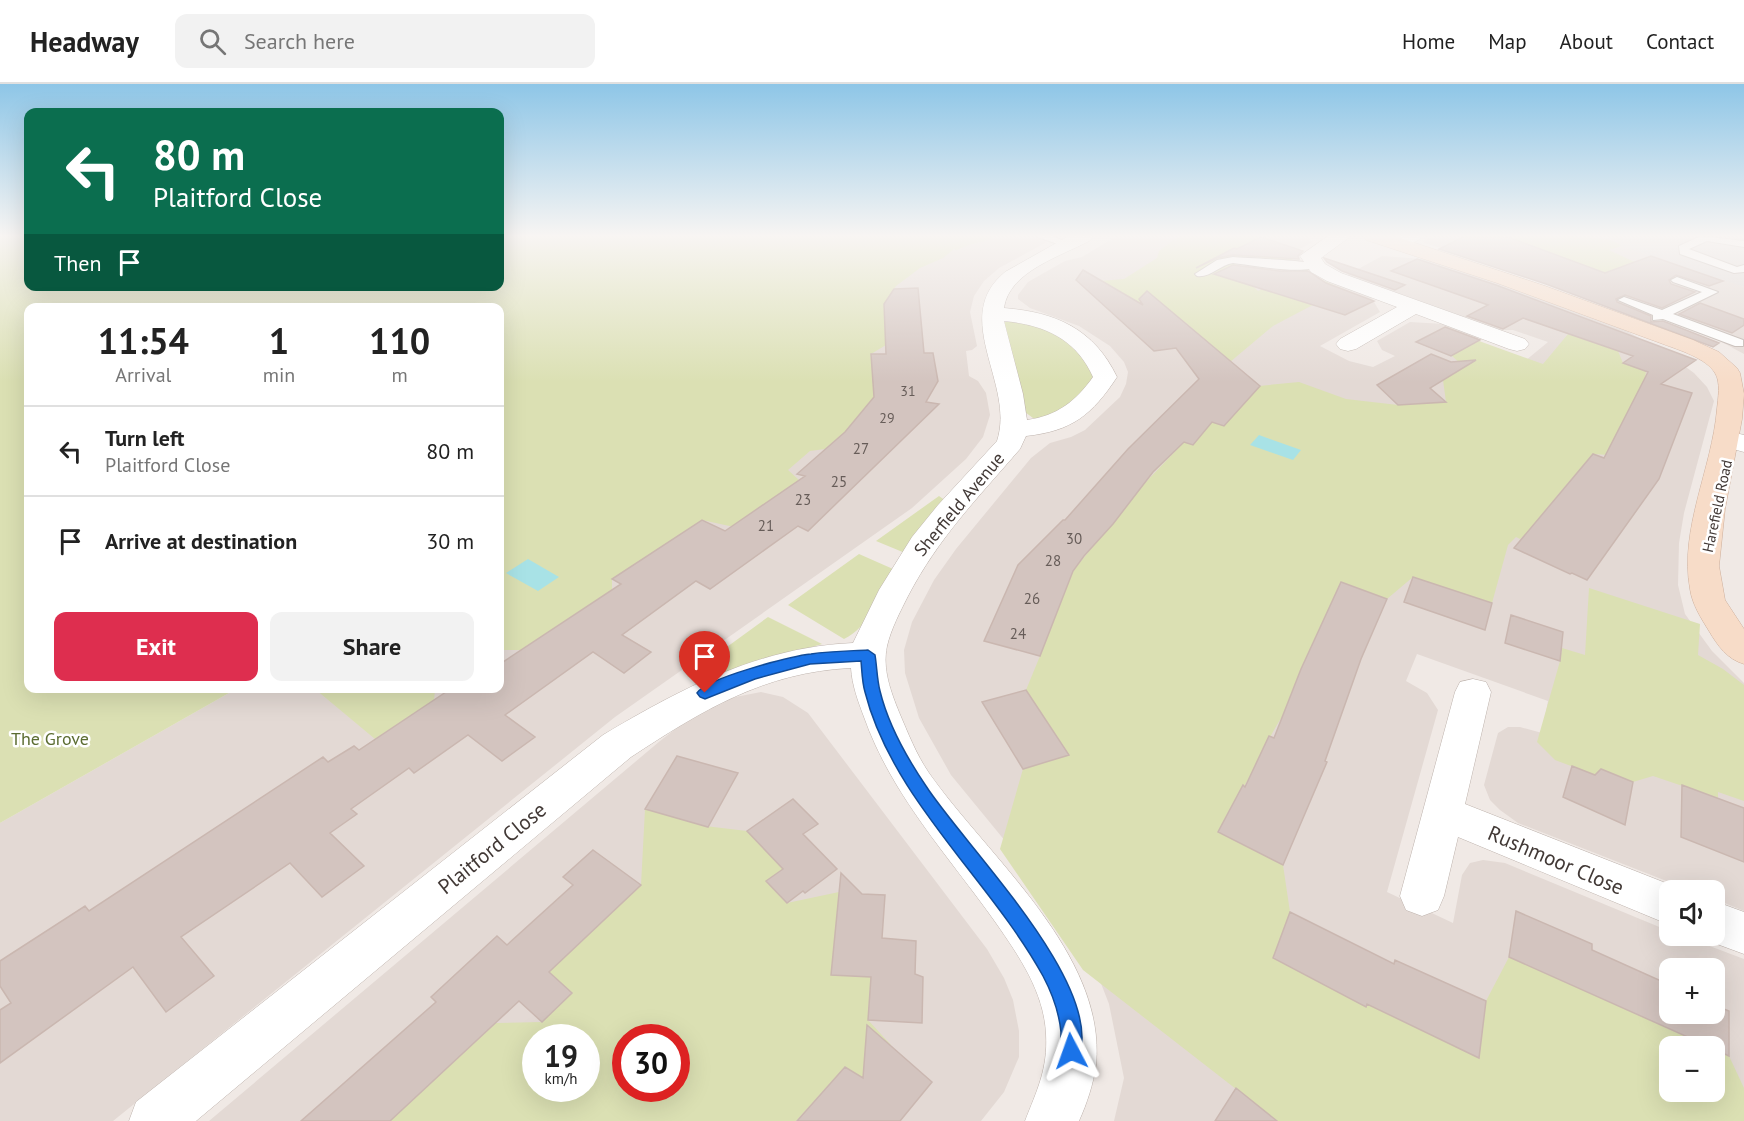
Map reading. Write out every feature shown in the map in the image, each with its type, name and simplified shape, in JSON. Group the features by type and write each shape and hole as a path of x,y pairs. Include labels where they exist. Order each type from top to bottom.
{"street":[{"path":"992,313 1028,317 1074,336 1092,351 1100,361 1105,377 1085,405 1069,418 1052,425 1014,429 1013,409 992,313 998,291 1003,284"},
{"path":"1355,284 1517,344"},
{"name":"Harefield Road","path":"1522,284 1700,352 1727,371 1737,398 1738,442 1708,536 1706,590 1717,617 1744,652"},
{"path":"1348,344 1415,306"},
{"name":"Sherfield Avenue","path":"1014,429 1010,443 929,534 900,579 878,624 868,655 872,692 889,737 920,791 1029,935 1051,972 1065,1004 1071,1032 1070,1070 1059,1109 1051,1121"},
{"name":"Plaitford Close","path":"155,1121 617,746 672,711 721,684 767,669 810,659 868,655"},
{"path":"1422,896 1473,692"},
{"name":"Rushmoor Close","path":"1443,813 1659,901"},
{"path":"1725,926 1744,933"}],"lane":[{"path":"1637,327 1712,292 1690,284"},
{"path":"1624,300 1739,344"}],"shaded area":[{"path":"711,284 982,284 974,296 970,312 977,346 966,351 969,376 978,381 986,393 990,415 983,437 966,459 912,508 615,717 113,1121 0,1121 0,823 229,693 504,693 504,532"},
{"path":"1026,284 1338,284 1371,297 1380,312 1320,346 1349,361 1373,367 1395,356 1382,350 1377,341 1410,322 1444,324 1475,335 1484,346 1525,361 1548,342 1513,330 1501,330 1373,284 1504,284 1625,330 1672,357 1694,373 1707,387 1714,401 1684,513 1679,543 1678,585 1685,614 1712,651 1744,683 1744,911 1725,903 1725,880 1664,880 1518,823 1500,810 1490,800 1484,785 1498,733 1508,727 1520,727 1542,733 1548,701 1417,654 1406,681 1427,693 1438,710 1387,892 1453,923 1462,875 1470,863 1483,860 1505,863 1659,927 1659,946 1710,946 1744,959 1744,1121 1114,1121 1124,1078 1109,1004 1095,968 1033,875 951,775 919,718 905,673 904,650 912,622 934,580 956,549 1031,458 1050,443 1085,430 1120,397 1126,384 1128,372 1124,362 1110,346 1079,326 1030,308 1018,299 1018,295"},
{"path":"1567,284 1738,284 1744,287 1744,354 1718,340"},
{"path":"761,692 783,697 808,713 987,949 1004,978 1013,1000 1019,1031 1019,1057 1004,1092 981,1121 209,1121 660,741 700,710 720,700"}],"green space":[{"name":"The Grove","path":"0,284 24,284 24,291 504,291 504,284 898,284 885,302 886,345 871,354 873,377 893,377 847,430 825,449 810,451 788,470 799,480 734,527 702,520 612,579 612,590 521,650 504,650 504,303 24,303 24,693 229,693 0,823"},
{"path":"1104,284 1248,284 1258,291 1272,284 1332,284 1343,289 1273,326 1230,362 1198,364 1202,337 1185,322 1138,310"},
{"path":"1634,284 1655,284 1645,288"},
{"path":"1011,320 1040,326 1070,341 1084,354 1094,376 1085,391 1074,401 1043,419 1033,418 1021,409 1003,323"},
{"path":"1568,334 1618,351 1623,363 1646,371 1645,380 1609,455 1593,454 1556,497 1561,517 1533,528 1520,539 1516,537 1508,545 1492,603 1413,577 1387,599 1341,582 1282,717 1218,832 1283,865 1290,912 1274,958 1479,1058 1486,1001 1509,957 1685,1036 1659,1036 1659,1102 1725,1102 1725,1054 1729,1056 1744,1088 1744,1121 1277,1121 1083,970 1000,849 1023,769 1068,754 1026,690 1040,656 1064,582 1144,484 1184,442 1205,430 1212,422 1208,391 1299,382 1346,399 1398,405 1446,402 1443,380 1464,367 1451,355 1479,341 1543,364"},
{"path":"939,496 946,501 905,553 876,541"},
{"path":"859,554 893,569 868,618 853,634 844,639 788,605"},
{"path":"1589,588 1700,624 1698,655 1723,669 1744,685 1744,801 1718,792 1718,798 1653,776 1633,782 1601,769 1595,775 1555,760 1537,742 1562,648 1585,655"},
{"path":"768,617 822,644 698,683 687,676"},
{"path":"320,693 435,693 434,700 375,739"},
{"path":"645,809 705,826 747,831 783,869 767,881 787,903 839,892 831,974 871,977 868,1020 891,1045 862,1078 844,1068 796,1121 390,1121 496,1023 542,1022 572,993 549,972 641,885"}],"water":[{"path":"1259,435 1301,450 1293,460 1250,445"},
{"path":"528,559 559,577 538,591 506,573"}],"building":[{"path":"1081,284 1108,284 1143,305 1139,299 1147,291 1260,386 1224,426 1212,422 1193,445 1184,442 1153,472 1113,524 1084,556 1073,571 1040,656 984,641 1018,565 1065,520 1128,449 1199,379 1176,348 1154,351"},
{"path":"1247,284 1330,284 1374,301 1345,315"},
{"path":"1379,284 1405,285 1395,290"},
{"path":"1429,284 1494,284 1696,360 1661,384 1692,393 1659,479 1587,580 1514,548 1593,454 1604,458 1648,372 1623,363 1633,356 1523,318 1503,329 1467,316 1488,305"},
{"path":"1547,284 1672,284 1695,292 1662,308 1625,295 1616,299 1617,302 1651,316 1651,322 1663,321 1719,343 1713,347"},
{"path":"918,288 924,353 933,353 938,381 926,402 939,404 808,531 798,526 710,589 696,581 622,635 651,652 624,673 593,652 505,715 535,737 502,761 468,735 414,773 409,768 351,809 357,814 330,833 364,866 322,897 290,863 181,937 214,976 166,1012 133,967 0,1063 0,1010 11,1003 0,986 0,961 85,906 89,911 323,757 328,762 354,746 359,750 444,693 504,693 504,661 621,584 612,579 702,520 725,531 805,476 797,474 845,432 874,397 871,354 886,354 884,304 894,289"},
{"path":"1700,303 1744,319 1744,325 1732,333 1679,314"},
{"path":"1445,327 1480,340 1451,356 1416,342"},
{"path":"1431,354 1451,362 1476,360 1430,388 1446,402 1398,405 1377,385"},
{"path":"1413,577 1492,603 1485,630 1404,602"},
{"path":"1341,582 1387,599 1361,659 1325,761 1327,762 1283,865 1218,832 1243,785 1245,787 1269,736 1274,738 1301,669"},
{"path":"1511,615 1563,632 1560,661 1505,643"},
{"path":"1026,690 1069,755 1023,769 982,702"},
{"path":"677,756 738,773 708,827 645,809"},
{"path":"1572,766 1595,775 1601,769 1633,782 1625,825 1563,797"},
{"path":"1682,785 1744,808 1744,862 1681,837"},
{"path":"793,799 818,824 803,834 837,869 805,893 803,891 787,903 766,881 783,869 747,831"},
{"path":"593,850 641,885 549,972 572,993 542,1022 519,1001 390,1121 301,1121 436,1002 431,997 497,936 507,945 573,885 563,877"},
{"path":"841,873 862,894 885,895 882,938 916,941 915,974 923,977 922,1023 868,1020 871,977 831,975"},
{"path":"1516,911 1592,944 1592,950 1659,980 1659,1024 1725,1024 1725,1009 1729,1011 1729,1056 1725,1054 1725,1036 1685,1036 1509,957"},
{"path":"1290,912 1394,964 1395,960 1486,1001 1479,1058 1367,1004 1366,1007 1273,958"},
{"path":"867,1025 932,1082 900,1121 797,1121 845,1067 863,1078"},
{"path":"1236,1088 1277,1121 1215,1121"}],"route":[{"path":"705,693 721,684 767,669 810,659 868,655 872,692 889,737 920,791 1029,935 1051,972 1065,1004 1071,1032 1071,1051"}]}
